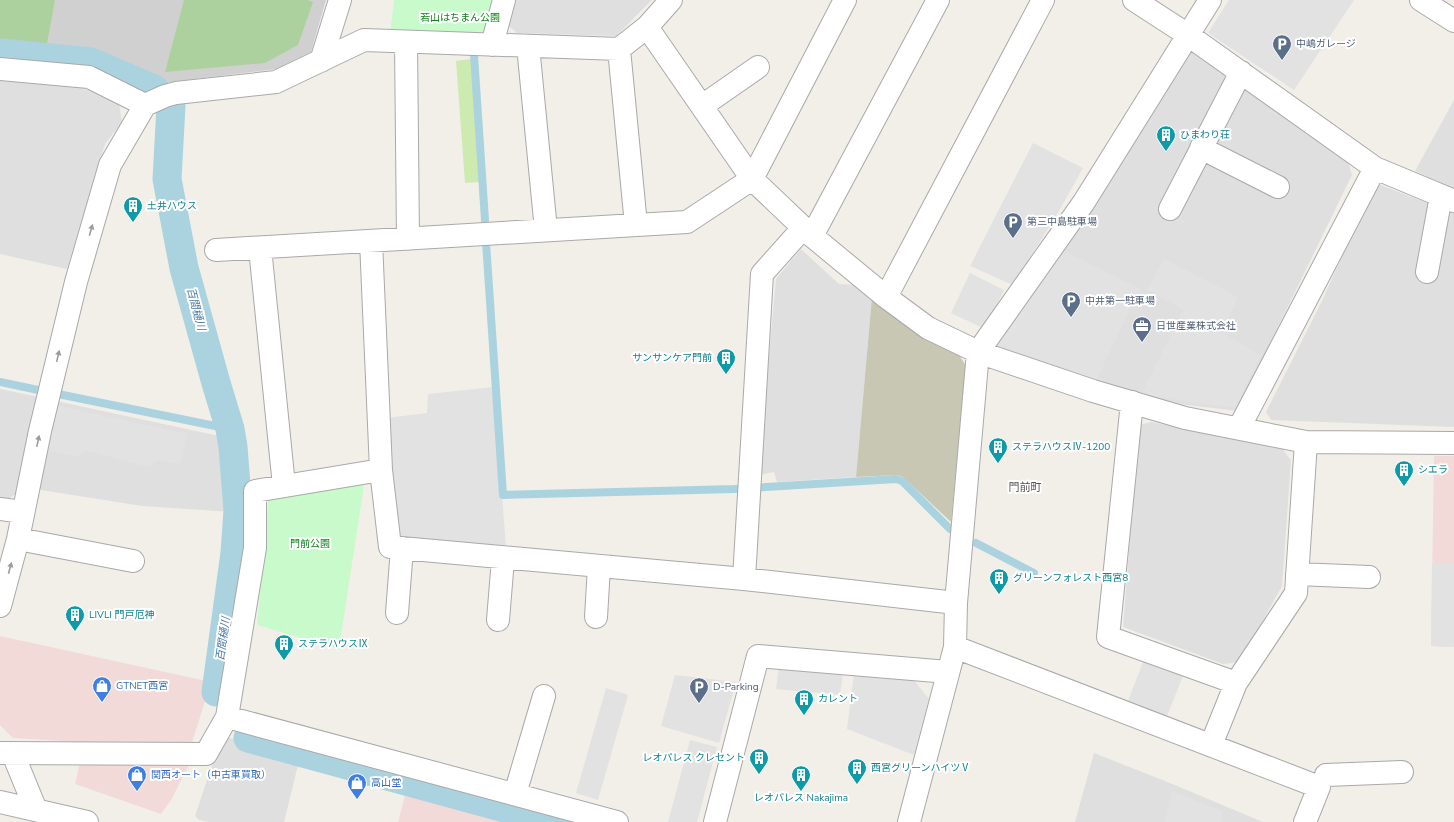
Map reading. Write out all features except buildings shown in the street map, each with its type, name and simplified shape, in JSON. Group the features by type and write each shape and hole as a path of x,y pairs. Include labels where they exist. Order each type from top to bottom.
{"street":[{"path":"320,61 340,0"},
{"path":"492,45 504,0"},
{"path":"0,606 18,539 22,512 40,431 76,282 110,165 155,100 176,93 276,82 364,40 619,49 647,26 671,0"},
{"path":"216,250 687,222 752,179 845,0"},
{"path":"744,580 762,274 808,232 938,0"},
{"path":"886,297 1043,0"},
{"path":"1134,0 1188,35 1375,168 1448,198 1427,272"},
{"path":"909,822 955,648 956,603 978,352 1084,202 1210,0"},
{"path":"1422,0 1454,21"},
{"path":"647,26 752,179 808,232 886,297 928,328 978,352 1093,391 1186,418 1306,442 1454,443"},
{"path":"406,42 408,239"},
{"path":"528,46 546,230"},
{"path":"619,49 636,225"},
{"path":"702,106 758,67"},
{"path":"0,69 89,77 155,100"},
{"path":"1170,209 1241,72"},
{"path":"1201,148 1278,187"},
{"path":"1239,428 1375,168"},
{"path":"371,241 381,470 390,547 503,559 744,580 956,603"},
{"path":"260,248 284,486"},
{"path":"1132,402 1108,637 1236,683"},
{"path":"1211,745 1236,683 1296,593 1306,442"},
{"path":"36,810 7,754 206,754 227,716 255,548 255,491 381,470"},
{"path":"0,509 22,512"},
{"path":"18,539 133,561"},
{"path":"397,612 402,548"},
{"path":"498,620 503,559"},
{"path":"596,617 599,567"},
{"path":"1297,574 1369,577"},
{"path":"955,648 1319,787 1305,822"},
{"path":"715,822 758,656 948,672"},
{"path":"515,794 544,696"},
{"path":"227,716 617,822"},
{"path":"1326,775 1402,772"},
{"path":"0,802 87,822"}],"shaded area":[{"path":"0,0 326,0 311,52 276,69 154,84 90,57 0,51"},
{"path":"513,0 652,0 616,36 517,33 507,24"},
{"name":"中嶋ガレージ","path":"1229,0 1354,0 1294,90 1208,33"},
{"path":"1189,49 1348,162 1352,175 1237,411 1163,402 997,347 1092,206"},
{"path":"0,81 72,84 119,103 122,122 105,144 67,269 0,254"},
{"path":"1454,100 1454,189 1415,171"},
{"name":"第三中島駐車場","path":"1033,143 1083,168 1059,211 1013,285 970,266"},
{"path":"1375,183 1454,213 1454,427 1271,420 1266,412 1322,301"},
{"path":"801,249 839,284 859,285 872,297 856,477 777,482 774,472 760,475 776,279"},
{"name":"中井第一駐車場","path":"1062,250 1140,289 1096,380 997,347"},
{"path":"1164,259 1238,297 1221,332 1261,355 1235,408 1141,395 1183,310 1147,290"},
{"path":"970,273 1004,290 985,329 951,313"},
{"path":"872,297 958,353 966,366 951,522 903,477 897,475 856,477"},
{"path":"494,387 506,548 395,536 386,418 427,413 428,394"},
{"path":"0,389 39,397 18,492 6,501 0,501"},
{"path":"56,401 224,437 232,512 142,506 35,489"},
{"path":"55,405 187,434 180,464 158,460 148,467 88,451 77,456 45,450"},
{"path":"1151,422 1280,446 1291,460 1282,586 1240,662 1223,664 1123,627 1139,425"},
{"path":"1434,456 1454,456 1454,647 1431,646"},
{"path":"1432,563 1454,563 1454,647 1431,646"},
{"name":"GTNET西宮","path":"0,636 211,682 190,749 13,738 0,725"},
{"path":"1143,662 1183,676 1167,716 1128,701"},
{"path":"779,666 843,673 840,695 776,689"},
{"path":"854,673 913,679 929,699 914,755 847,729"},
{"name":"D-Parking","path":"675,675 736,682 719,743 661,726"},
{"path":"606,688 628,695 598,800 576,793"},
{"path":"223,736 300,757 284,822 209,822 199,820 195,816"},
{"path":"690,740 717,747 697,822 668,822"},
{"path":"1094,753 1170,783 1263,822 1075,822"},
{"name":"関西オート（中古車買取）","path":"80,762 189,765 171,800 161,814 75,784"},
{"path":"407,788 507,814 505,822 398,822"},
{"path":"1172,791 1222,811 1222,822 1164,822"}],"green space":[{"path":"0,0 55,0 46,49 0,45"},
{"path":"184,0 307,0 313,2 298,45 265,63 165,72"},
{"name":"若山はちまん公園","path":"394,0 494,0 488,27 476,37 390,33"},
{"path":"471,59 479,182 465,183 456,61"},
{"name":"門前公園","path":"364,485 339,649 257,625 269,495"}],"waterway":[{"name":"百間樋川","path":"0,53 91,62 154,89 171,106 167,179 184,268 230,429 233,447 238,510 235,553 216,692"},
{"path":"474,55 485,220"},
{"path":"486,242 503,495 735,489 896,479 902,481 950,529"},
{"path":"0,382 43,391"},
{"path":"58,394 230,429"},
{"path":"976,543 1034,573"},
{"name":"百間樋川","path":"248,738 556,822"}],"place":[{"name":"中嶋ガレージ","path":"1282,61"},
{"name":"ひまわり荘","path":"1166,152"},
{"name":"土井ハウス","path":"133,223"},
{"name":"第三中島駐車場","path":"1013,239"},
{"name":"中井第一駐車場","path":"1071,318"},
{"name":"日世産業株式会社","path":"1142,343"},
{"name":"サンサンケア門前","path":"726,375"},
{"name":"ステラハウスⅣ-1200","path":"998,464"},
{"name":"シエラ","path":"1404,487"},
{"name":"グリーンフォレスト西宮8","path":"999,595"},
{"name":"LIVLI 門戸厄神","path":"75,632"},
{"name":"ステラハウスⅨ","path":"284,661"},
{"name":"GTNET西宮","path":"102,703"},
{"name":"D-Parking","path":"699,704"},
{"name":"カレント","path":"804,716"},
{"name":"レオパレス クレセント","path":"759,775"},
{"name":"西宮グリーンハイツⅤ","path":"857,785"},
{"name":"関西オート（中古車買取）","path":"137,792"},
{"name":"レオパレス Nakajima","path":"801,792"},
{"name":"高山堂","path":"357,800"}],"district":[{"name":"門前町","path":"1025,487"}]}
